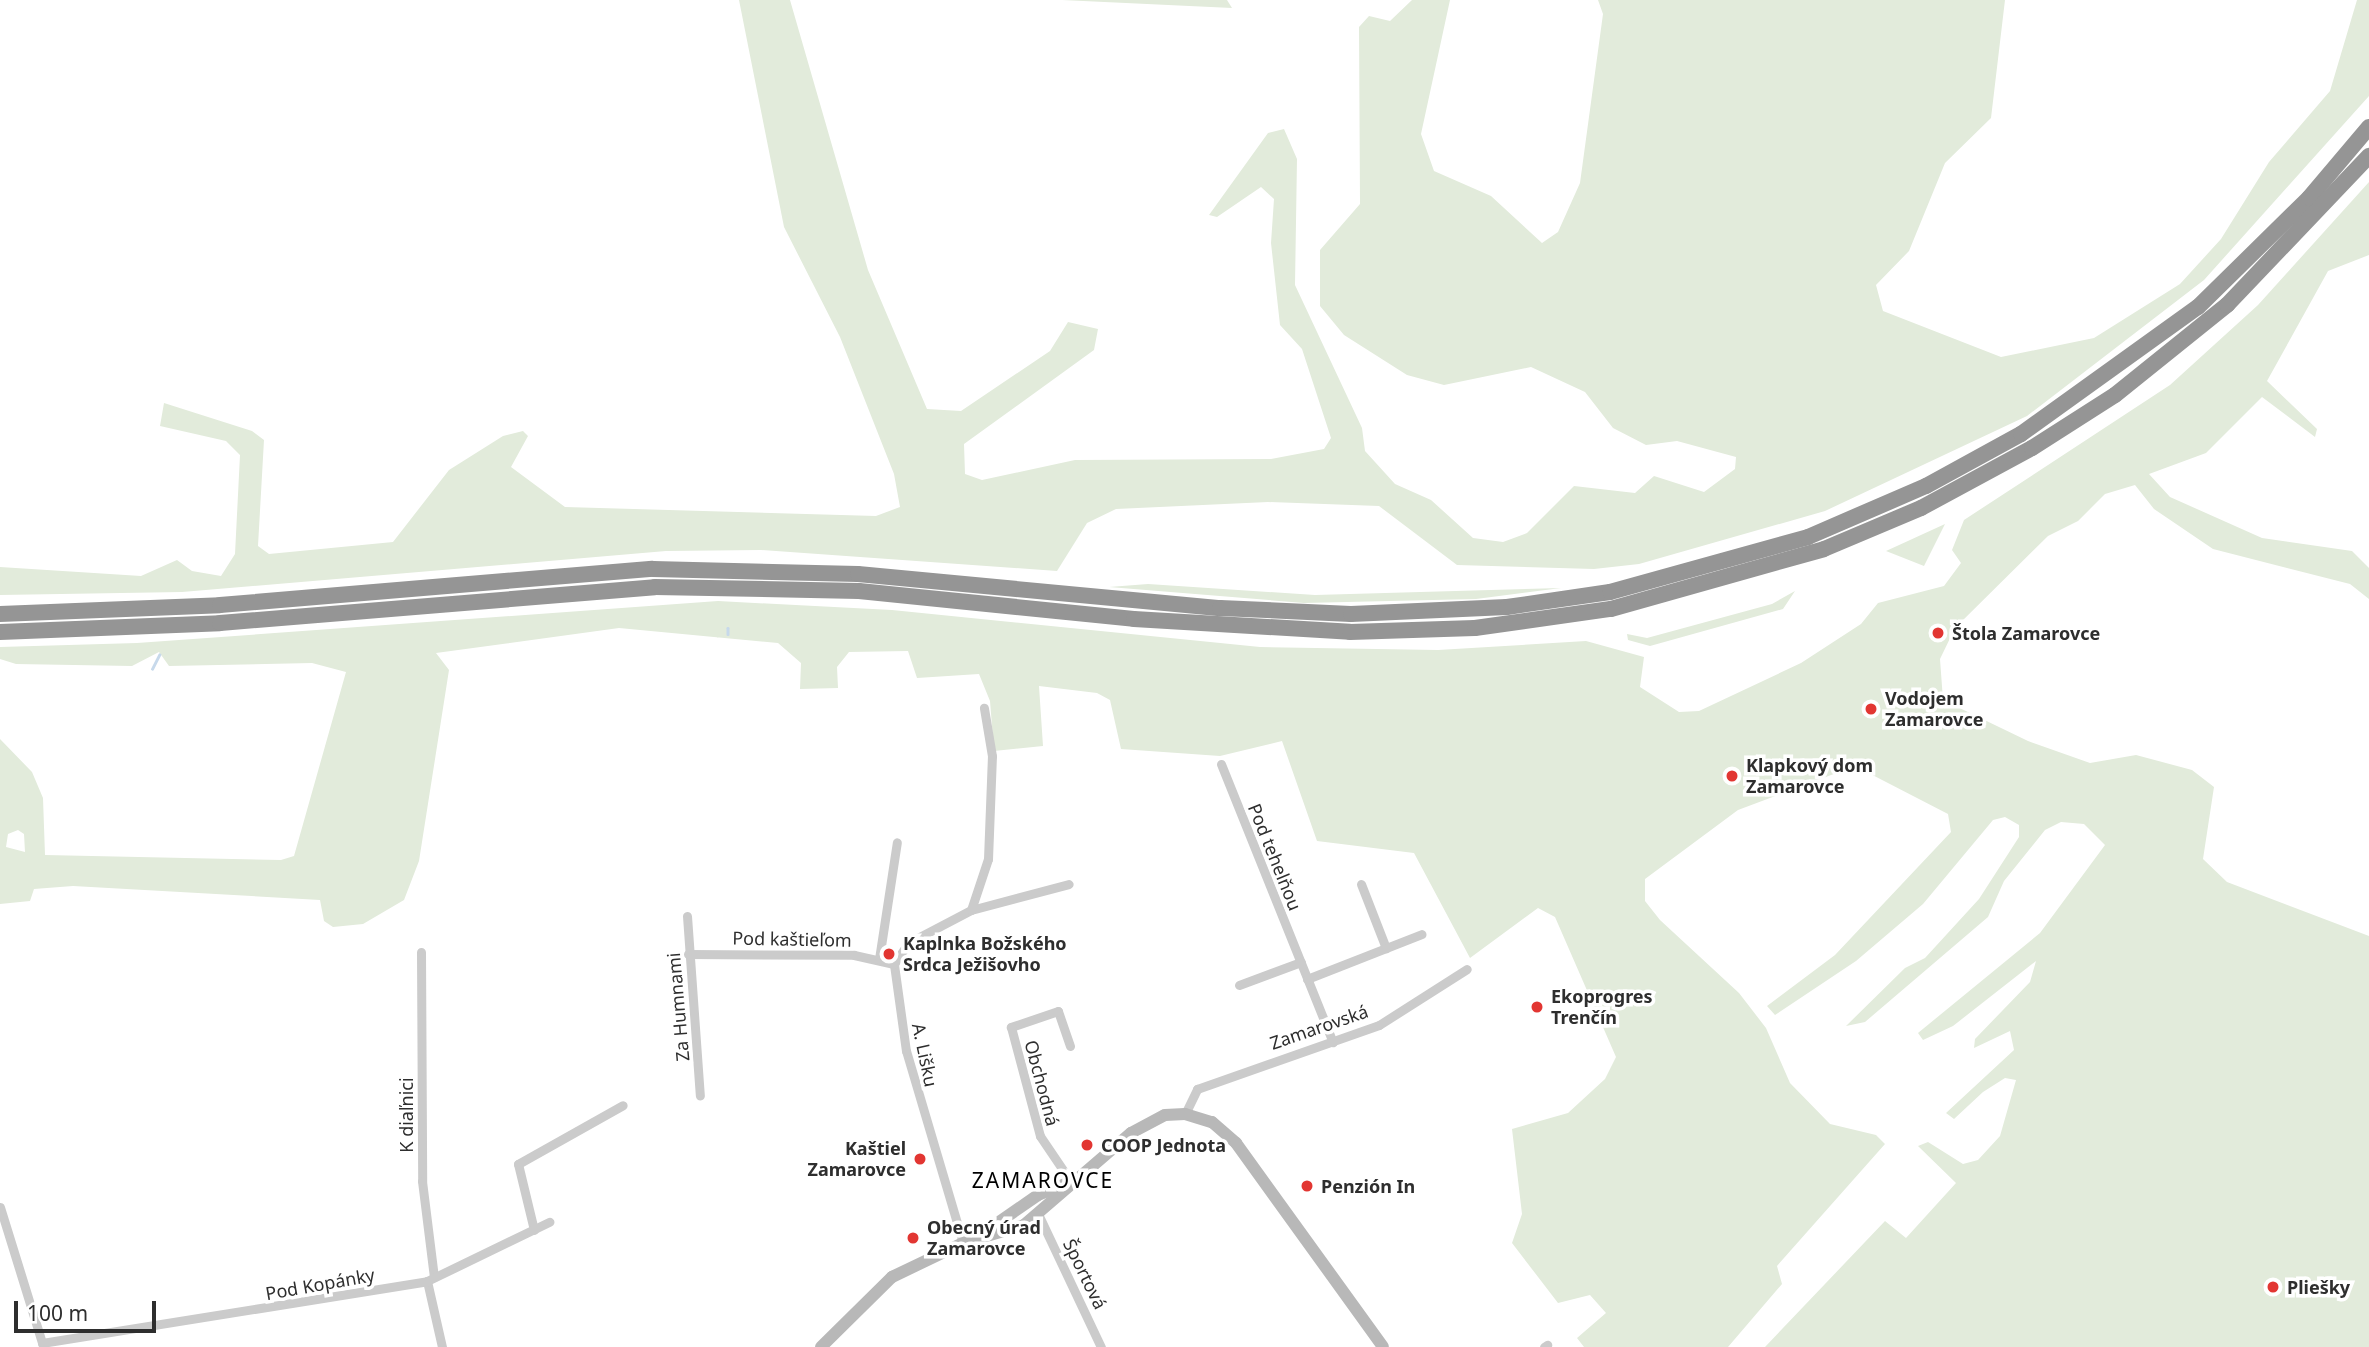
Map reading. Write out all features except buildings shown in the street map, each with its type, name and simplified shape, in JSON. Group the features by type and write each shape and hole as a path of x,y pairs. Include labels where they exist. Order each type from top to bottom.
{"highway":[{"path":"0,614 194,607 653,569 858,574 1312,613 1456,611 1609,592 1808,537 1926,486 2021,435 2198,307 2309,198 2369,127"},
{"path":"0,632 180,625 654,587 859,591 1159,621 1350,632 1475,628 1611,609 1824,549 1922,508 2032,448 2115,395 2227,305 2369,156"}],"main road":[{"path":"821,1347 892,1277 968,1242 1039,1216 1071,1182 1144,1125 1185,1114 1212,1122 1236,1143 1383,1347"},
{"path":"968,1242 1038,1195 1071,1182"}],"street":[{"path":"971,910 988,859 992,756 984,708"},
{"name":"Pod tehelňou","path":"1221,764 1333,1042"},
{"path":"879,959 897,842"},
{"path":"894,964 908,943 971,910 1069,884"},
{"path":"1362,884 1386,948"},
{"name":"Za Humnami","path":"687,916 700,1096"},
{"path":"1307,979 1422,934"},
{"name":"K diaľnici","path":"421,952 422,1181 430,1279 442,1347"},
{"name":"Pod kaštieľom","path":"688,954 879,959 894,964"},
{"path":"1239,985 1301,962"},
{"name":"A. Lišku","path":"894,964 906,1051 968,1242"},
{"name":"Zamarovská","path":"1185,1114 1197,1089 1333,1042 1405,1012 1467,969"},
{"name":"Obchodná","path":"1070,1046 1058,1011 1011,1027 1040,1136 1071,1182"},
{"path":"534,1230 518,1164 623,1105"},
{"name":"Pod Kopánky","path":"0,1207 43,1345 430,1279 549,1222"},
{"name":"Športová","path":"1039,1216 1101,1347"}],"green space":[{"path":"739,0 790,0 868,270 927,409 961,411 1050,351 1068,322 1098,329 1094,350 964,444 965,474 982,480 1075,460 1271,459 1324,449 1331,438 1302,349 1280,325 1271,243 1274,199 1261,187 1217,217 1209,215 1268,133 1284,129 1297,159 1295,285 1362,428 1365,451 1395,484 1431,500 1473,538 1503,542 1527,533 1574,486 1635,493 1654,476 1704,492 1735,469 1736,457 1677,441 1646,445 1613,428 1585,392 1531,367 1444,385 1407,375 1344,335 1320,306 1320,250 1360,204 1359,27 1369,16 1390,21 1412,0 1450,0 1421,134 1434,171 1491,196 1542,243 1558,232 1580,183 1603,14 1598,0 2005,0 1991,118 1945,163 1909,251 1876,285 1883,311 2001,357 2094,338 2180,284 2221,239 2269,162 2330,91 2357,0 2369,0 2369,96 2204,280 2027,416 1825,511 1639,564 1594,569 1457,565 1379,506 1268,502 1116,509 1087,523 1057,571 761,550 666,551 182,592 0,595 0,567 141,576 177,560 192,571 221,576 235,554 240,455 226,441 160,426 164,403 252,431 264,440 258,546 269,554 393,542 449,470 503,436 523,431 528,436 511,467 565,507 876,516 900,507 894,474 840,337 784,227"},
{"path":"1062,0 1227,0 1232,8"},
{"path":"2369,182 2369,255 2328,271 2267,381 2317,429 2315,437 2262,397 2206,453 2149,474 2170,497 2262,538 2352,551 2369,568 2369,599 2350,584 2213,549 2154,509 2135,485 2105,494 2078,521 2048,536 1955,628 1940,659 1943,700 2028,741 2090,763 2136,755 2192,770 2214,787 2203,859 2227,882 2369,936 2369,1347 1765,1347 1885,1221 1906,1238 1956,1183 1918,1146 1928,1142 1963,1164 1978,1160 2000,1136 2016,1080 2005,1078 1983,1092 1954,1119 1946,1113 2014,1050 2010,1031 1974,1048 1975,1039 2030,982 2036,961 1953,1026 1923,1040 1918,1033 2040,933 2105,845 2084,824 2061,822 2045,830 2004,881 1988,917 1865,1022 1846,1026 1905,968 1925,958 1979,899 2019,837 2019,825 2005,817 1993,820 1923,904 1856,961 1775,1015 1767,1006 1835,955 1951,832 1948,814 1855,766 1738,810 1645,879 1645,901 1660,920 1739,993 1766,1028 1790,1083 1830,1124 1876,1135 1885,1144 1777,1266 1782,1284 1728,1347 1584,1347 1577,1338 1606,1313 1590,1295 1558,1303 1512,1243 1522,1214 1512,1129 1568,1113 1605,1079 1616,1057 1555,917 1538,908 1470,958 1414,853 1317,841 1282,741 1220,756 1121,749 1110,700 1097,693 1039,686 1043,746 994,751 990,701 979,674 917,678 908,651 849,652 837,667 838,688 800,689 801,663 778,643 619,628 436,653 449,670 419,861 404,900 363,924 333,927 324,921 320,900 73,886 34,889 30,901 0,904 0,739 32,772 43,798 45,855 281,860 294,856 346,672 312,663 169,666 159,652 132,666 16,664 0,659 0,647 137,643 718,601 892,610 1260,647 1438,650 1586,641 1644,657 1640,687 1679,712 1699,711 1801,663 1861,624 1878,603 1944,586 1961,563 1952,550 1964,520 2170,385 2258,305","holes":["18,830 24,834 25,852 6,847 8,834"]},
{"path":"1945,524 1924,566 1886,551"},
{"path":"1148,584 1315,595 1561,588 1476,599 1304,603 1109,587"},
{"path":"1795,591 1783,609 1650,646 1628,640 1627,634 1647,638 1772,604"}],"waterway":[{"path":"728,628 728,634"},
{"path":"152,669 159,655"}],"place":[{"name":"Štola Zamarovce","path":"1938,633"},
{"name":"Vodojem Zamarovce","path":"1871,709"},
{"name":"Klapkový dom Zamarovce","path":"1732,776"},
{"name":"Kaplnka Božského Srdca Ježišovho","path":"889,954"},
{"name":"Ekoprogres Trenčín","path":"1537,1007"},
{"name":"COOP Jednota","path":"1087,1145"},
{"name":"Kaštiel Zamarovce","path":"920,1159"},
{"name":"Penzión In","path":"1307,1186"},
{"name":"Obecný úrad Zamarovce","path":"913,1238"},
{"name":"Pliešky","path":"2273,1287"}],"district":[{"name":"ZAMAROVCE","path":"1043,1180"}]}
